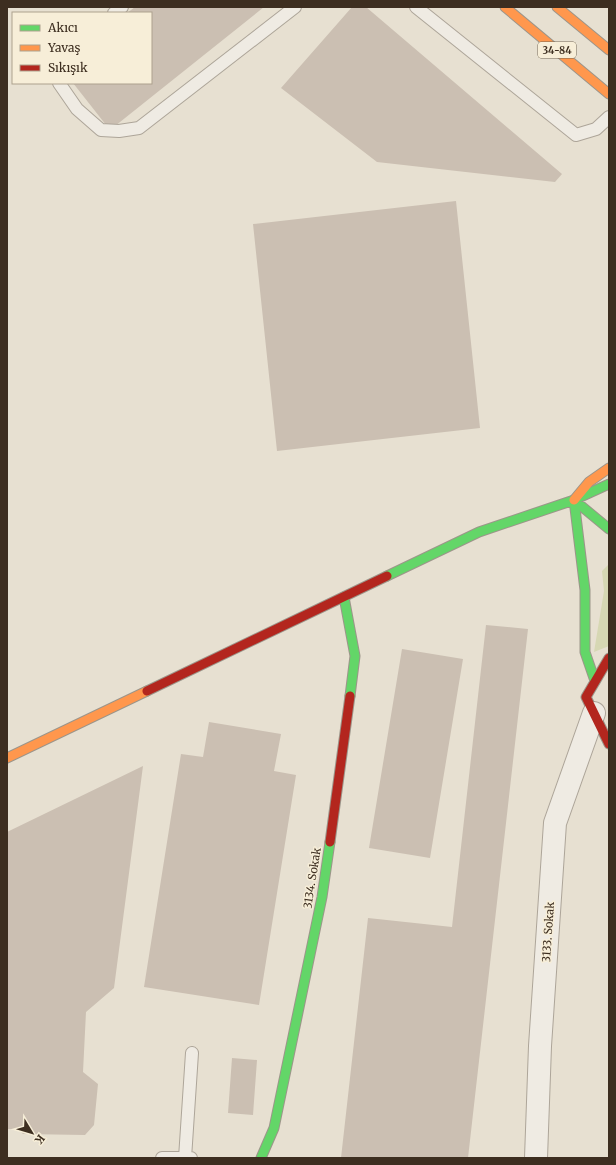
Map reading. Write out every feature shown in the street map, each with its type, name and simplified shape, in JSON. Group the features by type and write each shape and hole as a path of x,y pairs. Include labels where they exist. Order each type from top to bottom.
{"main road":[{"name":"34-84","path":"505,7 609,94"},
{"name":"34-84","path":"557,7 609,50"},
{"path":"595,681 585,652 585,590 574,500 589,482 609,468"},
{"path":"7,758 479,532 574,500 609,484"},
{"path":"574,500 609,494"},
{"path":"574,500 609,529"},
{"name":"3134. Sokak","path":"261,1158 274,1128 322,898 354,656 344,597"},
{"path":"609,658 586,696 609,744"}],"street":[{"name":"3133. Sokak","path":"536,1158 540,1046 555,823 594,713"}],"lane":[{"path":"60,84 76,109 101,130 119,131 139,128 295,7"},
{"path":"416,7 576,135 596,129 609,117"},
{"path":"185,1158 192,1053"},
{"path":"162,1158 191,1158"}],"green space":[{"path":"608,565 609,646 594,652 604,591 602,571"}],"building":[{"path":"135,7 264,7 110,130 74,84 152,84 152,12 128,12"},
{"path":"352,7 366,7 562,174 555,182 377,162 281,88"},
{"path":"456,201 480,428 277,451 253,224"},
{"path":"486,625 528,629 468,1158 341,1158 368,918 452,927"},
{"path":"402,649 463,659 430,858 369,848"},
{"path":"209,722 281,734 274,771 296,775 259,1005 144,987 181,754 203,757"},
{"path":"143,766 114,988 86,1012 83,1072 98,1084 94,1125 85,1135 23,1134 18,1129 7,1129 7,832"},
{"path":"232,1058 257,1060 253,1115 228,1113"}],"traffic: fast":[{"path":"387,576 479,532 574,500 609,484"},
{"path":"574,500 585,590 585,652 595,681"},
{"path":"574,500 609,529"},
{"path":"344,597 355,656 350,696"},
{"path":"261,1158 274,1128 322,897 330,842"}],"traffic: slow":[{"path":"505,7 609,94"},
{"path":"557,7 609,50"},
{"path":"574,500 589,482 609,468"},
{"path":"7,758 147,691"}],"traffic: jam":[{"path":"147,691 387,576"},
{"path":"609,658 586,697 609,744"},
{"path":"330,842 350,696"}]}
